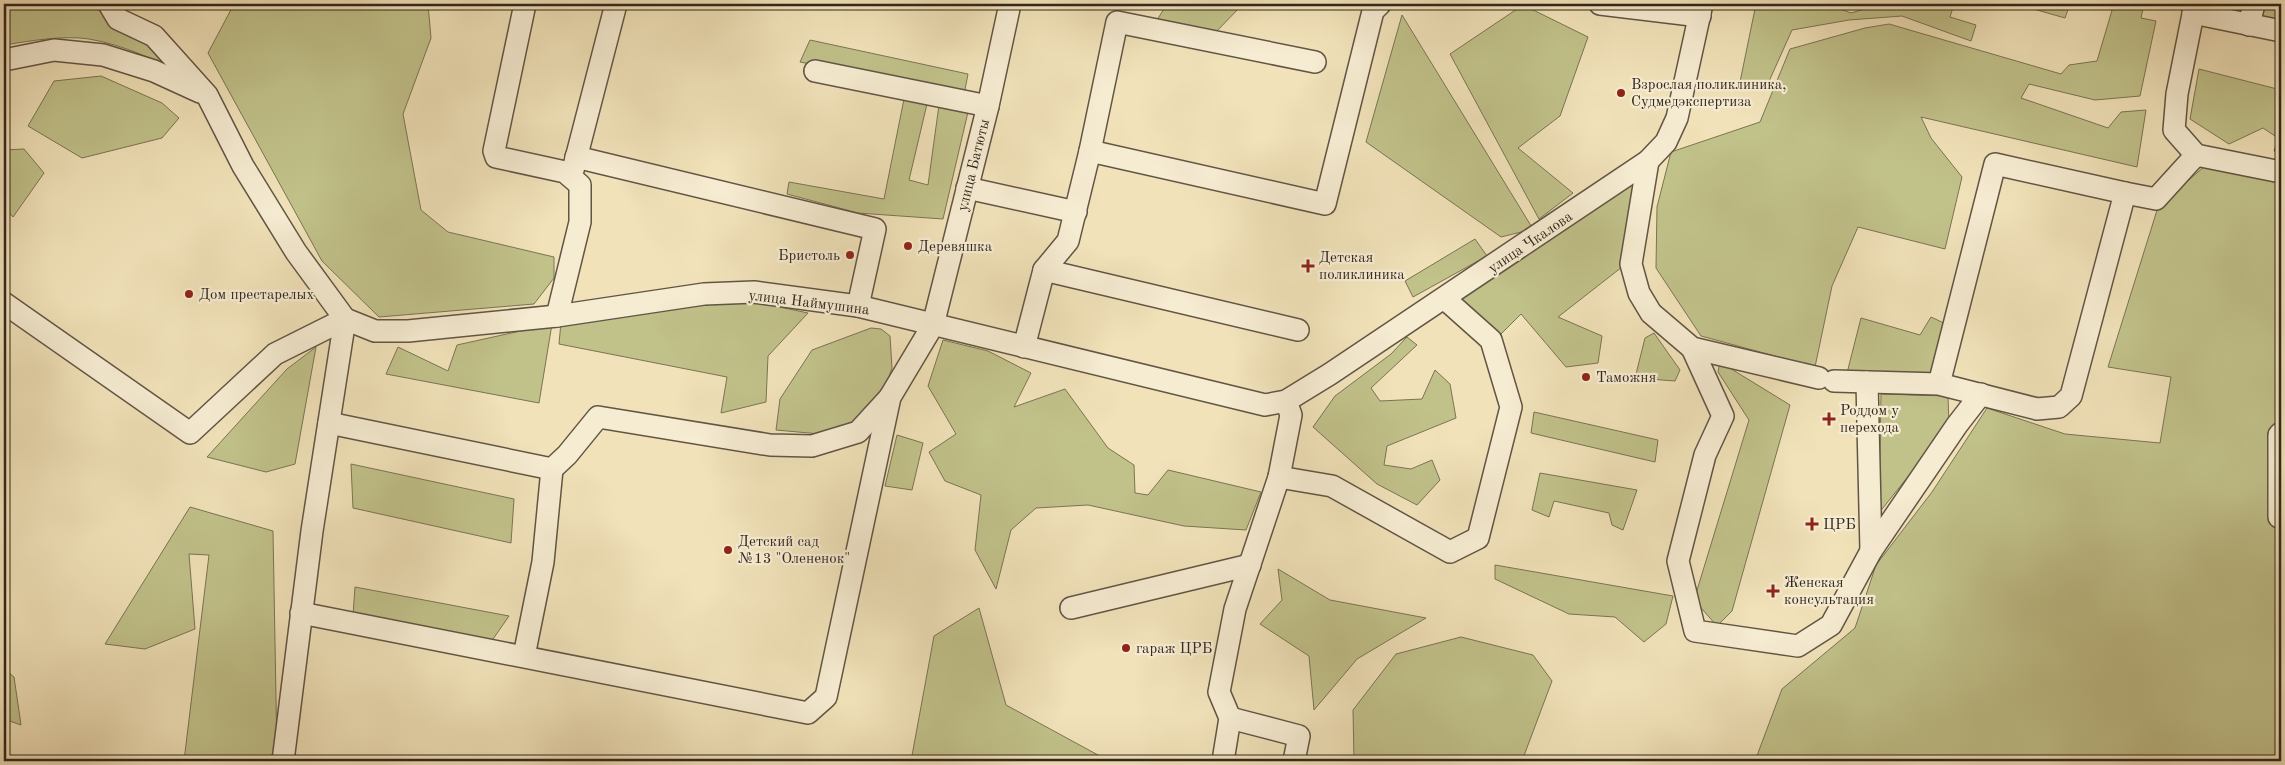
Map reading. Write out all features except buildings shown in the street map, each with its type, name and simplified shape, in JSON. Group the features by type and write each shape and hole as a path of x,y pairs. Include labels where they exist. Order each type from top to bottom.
{"street":[{"path":"109,4 118,19 154,36 207,95 244,166 296,252 345,319 301,613 283,761"},
{"path":"525,4 494,150 496,157 565,172 580,185 580,222 557,316"},
{"path":"571,177 616,4"},
{"name":"улица Батюты","path":"890,397 933,325 988,106 1010,4"},
{"path":"1090,151 1325,204 1373,11 1380,4"},
{"path":"1600,4 1701,10"},
{"path":"2249,25 2254,4"},
{"path":"2281,32 2249,25 2194,8 2177,94 2174,130 2196,155 2281,172"},
{"name":"улица Чкалова","path":"1265,406 1286,401 1330,374 1648,161 1666,142 1677,118 1701,10"},
{"path":"1024,347 1044,270 1068,241 1090,151 1117,22 1315,62"},
{"path":"4,60 54,50 103,54 154,71 207,95"},
{"path":"815,71 988,106"},
{"path":"1939,384 1995,164 2156,199 2196,155"},
{"path":"576,157 875,229 858,306"},
{"path":"1648,161 1631,264 1639,293 1651,313 1692,348 1723,416 1705,455 1678,561 1695,632 1798,646 1831,625 1872,551 1981,394"},
{"path":"967,188 1076,212"},
{"path":"1692,348 1827,379 1939,384 2037,409 2059,407 2071,396 2125,193"},
{"path":"1044,270 1298,330"},
{"name":"улица Наймушина","path":"345,319 375,330 408,332 557,316 704,294 746,293 858,306 1265,406"},
{"path":"1280,477 1332,486 1450,552 1478,538 1511,407 1491,340 1445,298"},
{"path":"4,303 190,433 275,354 345,319"},
{"path":"1867,382 1872,551"},
{"path":"301,613 808,713 826,697 890,397"},
{"path":"524,656 543,562 552,469 567,455 598,417 770,445 812,446 858,432 890,397"},
{"path":"1223,761 1230,718 1219,692 1235,609 1280,477 1291,415 1286,401"},
{"path":"329,423 552,469"},
{"path":"2278,517 2279,435 2281,433"},
{"path":"1071,608 1250,565"},
{"path":"1230,718 1299,736 1294,761"}],"green space":[{"path":"4,4 104,4 173,44 187,75 127,49 89,39 58,38 4,45"},
{"path":"234,4 428,4 431,38 403,114 421,210 448,232 554,257 554,278 534,304 379,317 322,261 208,53"},
{"path":"1167,4 1243,4 1213,35 1157,20"},
{"path":"1756,4 1835,4 1835,7 1851,13 1882,4 1954,4 1950,17 1976,25 1971,41 1902,16 1849,20 1792,30 1766,88 1740,82"},
{"path":"2016,4 2070,4 2065,18"},
{"path":"2107,4 2144,4 2141,18 2156,21 2140,96 2095,100 2029,84 2021,98 2108,128 2121,112 2146,110 2137,167 1921,117 1931,138 1962,177 1945,249 1858,227 1832,286 1815,367 1701,336 1656,268 1657,207 1671,152 1760,122 1790,49 1865,28 1889,24 2061,74 2069,65 2097,61 2113,7"},
{"path":"2213,4 2281,4 2281,25 2212,11"},
{"path":"1523,5 1588,37 1560,116 1518,148 1573,193 1539,219 1450,54"},
{"path":"1402,15 1533,229 1501,237 1366,142"},
{"path":"810,40 968,74 964,95 800,62"},
{"path":"2199,69 2281,90 2277,127 2281,129 2281,153 2274,151 2278,138 2263,128 2229,144 2190,119"},
{"path":"101,76 162,103 179,118 162,138 82,158 28,126 54,81"},
{"path":"904,99 927,104 909,180 928,185 939,105 968,112 943,219 858,213 787,194 789,182 884,199"},
{"path":"24,149 44,173 13,217 4,207 4,150"},
{"path":"2206,165 2281,179 2281,761 1755,761 1782,689 1855,628 1876,565 1932,492 1987,408 2065,434 2160,443 2171,377 2108,367 2158,207"},
{"path":"1635,182 1622,267 1558,317 1602,336 1598,363 1566,367 1521,314 1501,334 1460,299"},
{"path":"1475,239 1487,256 1413,297 1405,281"},
{"path":"714,301 761,303 808,313 768,356 766,402 721,413 727,377 559,344 561,322"},
{"path":"1931,317 1948,325 1937,371 1929,376 1847,373 1861,318 1920,335"},
{"path":"552,324 539,403 386,374 398,347 448,371 457,345"},
{"path":"871,328 881,329 890,336 892,368 879,405 856,430 820,434 776,430 780,399 812,350"},
{"path":"1654,333 1680,370 1675,381 1635,378 1645,338"},
{"path":"1407,337 1417,345 1371,388 1380,401 1422,399 1435,370 1450,384 1456,418 1387,446 1384,465 1411,469 1432,460 1440,480 1417,505 1377,484 1313,427 1335,396 1391,354"},
{"path":"943,340 988,351 1031,373 1014,407 1065,389 1108,448 1134,465 1135,493 1148,495 1168,470 1261,492 1246,530 1184,526 1088,505 1036,508 1011,530 996,589 975,550 981,495 945,481 929,452 956,434 928,386"},
{"path":"316,347 295,464 266,472 207,457 287,369"},
{"path":"1720,362 1790,405 1732,611 1717,626 1694,600 1749,420 1718,372"},
{"path":"1881,394 1948,396 1949,425 1879,513"},
{"path":"1534,412 1658,440 1655,462 1531,433"},
{"path":"897,435 923,443 912,490 885,486"},
{"path":"351,464 514,499 511,543 353,508"},
{"path":"1540,473 1637,490 1623,530 1612,525 1609,513 1554,501 1549,517 1532,510"},
{"path":"190,507 273,531 277,754 242,761 184,761 209,555 189,554 195,629 145,649 105,644"},
{"path":"1495,565 1673,596 1666,624 1644,642 1615,617 1569,614 1495,579"},
{"path":"1278,569 1330,600 1426,618 1357,659 1314,710 1309,656 1260,624 1282,600"},
{"path":"355,587 509,616 491,642 353,615"},
{"path":"979,608 1006,705 1109,761 911,761 934,636"},
{"path":"1461,637 1533,655 1552,681 1522,761 1354,761 1353,710 1396,654"},
{"path":"4,669 14,677 21,725 4,719"}],"place":[{"name":"Взрослая поликлиника, Судмедэкспертиза","path":"1621,93"},
{"name":"Деревяшка","path":"908,246"},
{"name":"Бристоль","path":"850,255"},
{"name":"Детская поликлиника","path":"1308,266"},
{"name":"Дом престарелых","path":"189,294"},
{"name":"Таможня","path":"1586,377"},
{"name":"Роддом у перехода","path":"1829,419"},
{"name":"ЦРБ","path":"1812,524"},
{"name":"Детский сад №13 \"Олененок\"","path":"728,550"},
{"name":"Женская консультация","path":"1773,591"},
{"name":"гараж ЦРБ","path":"1126,648"}]}
